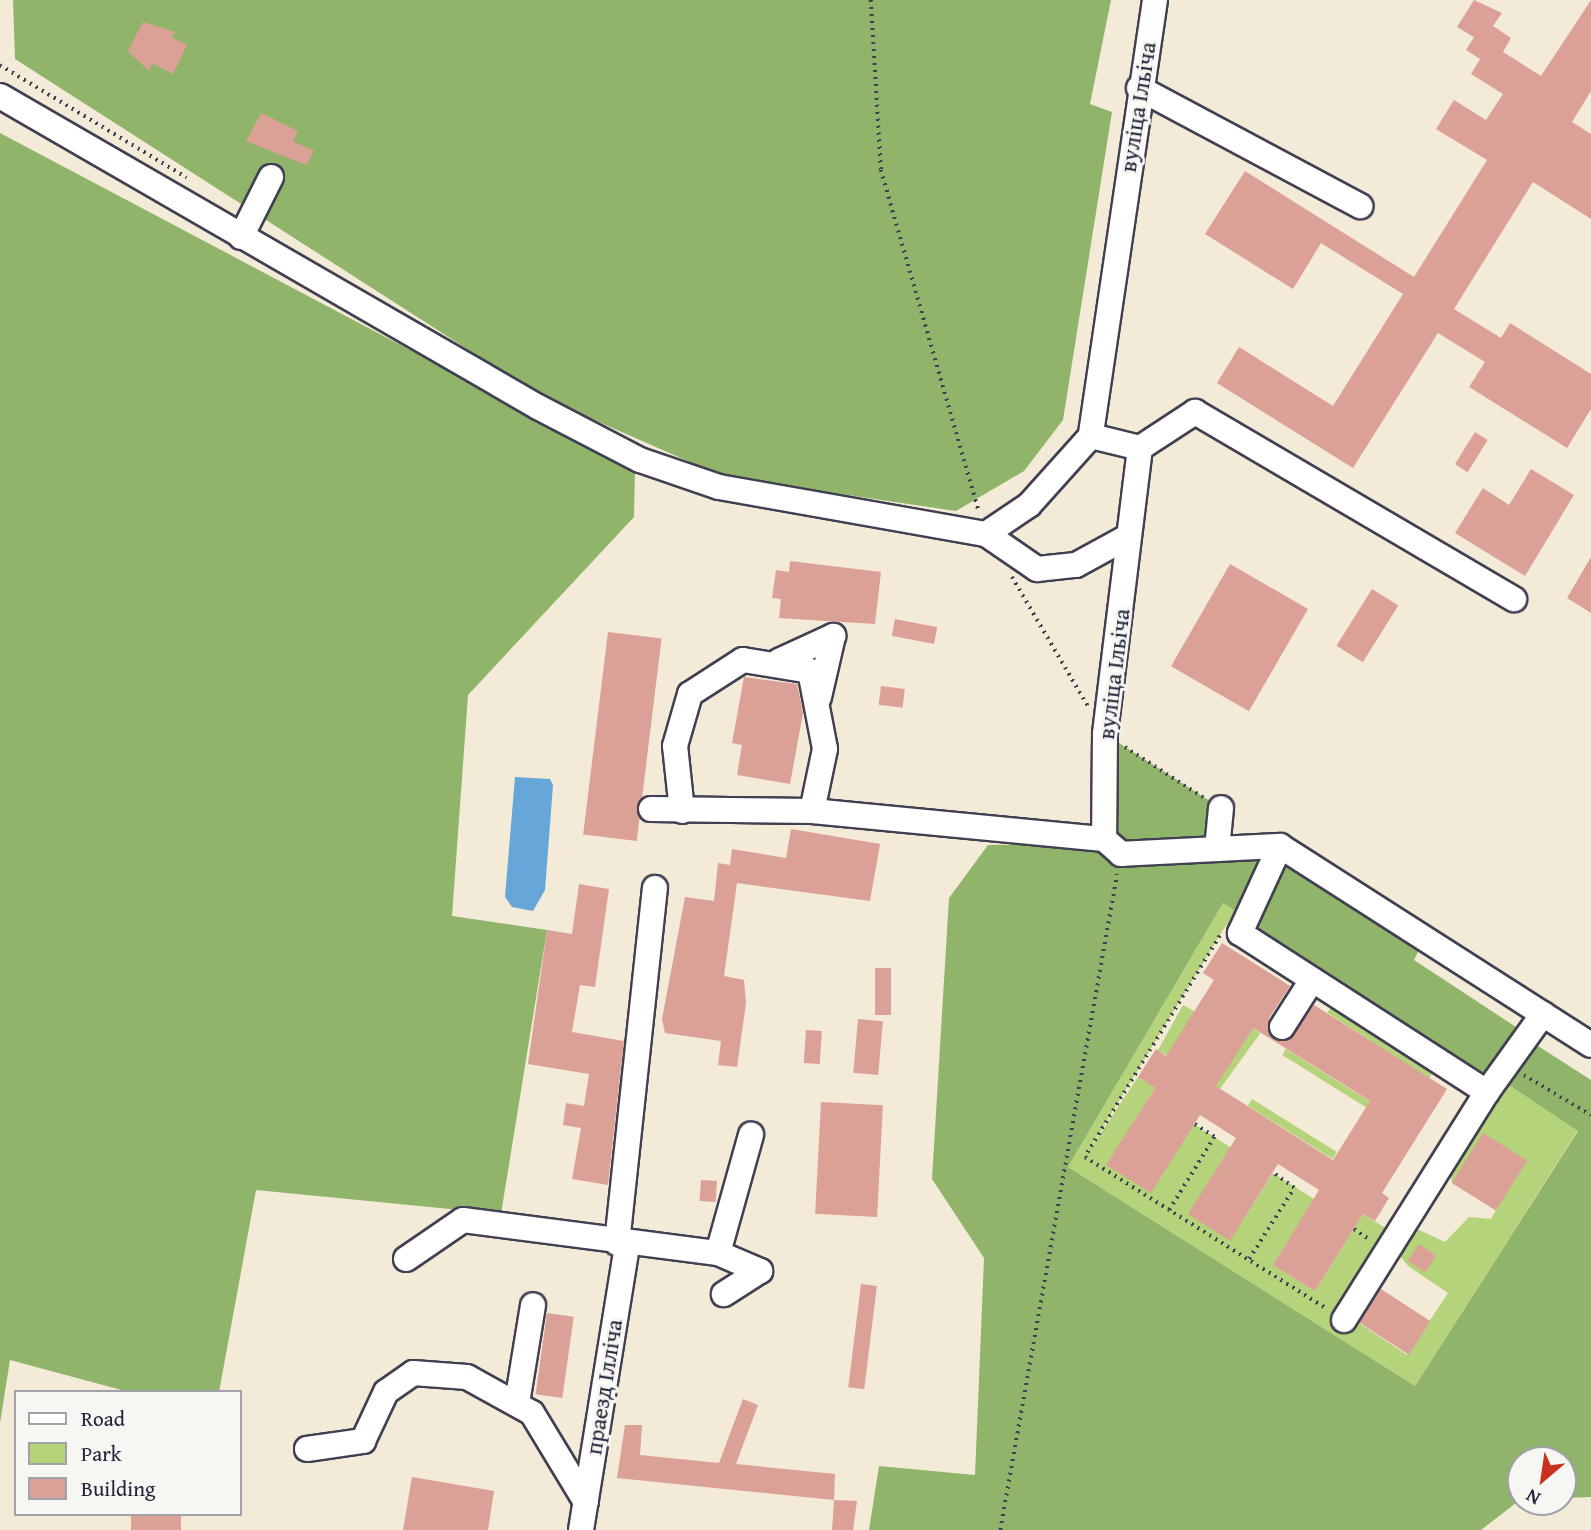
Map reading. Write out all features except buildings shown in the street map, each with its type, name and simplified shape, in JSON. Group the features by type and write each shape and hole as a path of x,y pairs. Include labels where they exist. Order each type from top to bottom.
{"street":[{"name":"вуліца Ільіча","path":"1091,436 1139,88 1155,0"},
{"path":"1139,88 1360,206"},
{"path":"0,96 241,237 640,460 719,487 986,534 1037,569 1076,565 1129,536"},
{"path":"241,237 271,177"},
{"path":"986,534 1029,505 1091,436 1140,448 1195,412 1514,599"},
{"name":"вуліца Ільіча","path":"1112,847 1105,734 1140,448"},
{"path":"779,661 833,636 819,697"},
{"path":"682,811 675,746 690,694 743,660 779,661 810,671 819,697 825,749 812,811"},
{"path":"1216,849 1221,808"},
{"path":"651,809 812,811 1112,847 1216,849 1280,846 1591,1045"},
{"path":"1280,846 1240,933 1487,1092"},
{"name":"праезд Ілліча","path":"581,1530 622,1244 655,888"},
{"path":"1282,1027 1312,980"},
{"path":"1344,1320 1487,1092 1543,1014"},
{"path":"718,1253 751,1135"},
{"path":"406,1259 463,1220 622,1244 718,1253 760,1271 724,1294"},
{"path":"516,1403 533,1305"},
{"path":"307,1448 363,1441 386,1392 413,1373 467,1377 532,1413 586,1502"}],"path":[{"path":"871,0 881,170 986,534"},
{"path":"0,65 194,183"},
{"path":"1000,1530 1112,847"},
{"path":"1240,933 1227,925 1085,1157 1344,1320"},
{"path":"1517,1071 1591,1115"},
{"path":"1169,1210 1214,1137 1194,1124"},
{"path":"1248,1259 1294,1188 1273,1173"}],"green space":[{"path":"13,0 1111,0 1090,104 1112,112 1063,420 1024,471 956,511 724,477 542,397 15,59"},
{"path":"0,133 635,469 634,517 468,695 452,916 547,930 501,1214 256,1190 219,1390 122,1390 10,1360 0,1423"},
{"path":"1105,734 1213,803 1208,849 1121,854 1104,839"},
{"path":"1101,844 1276,854 1246,918 1223,903 1068,1167 1415,1386 1578,1131 1506,1083 1538,1046 1591,1080 1591,1497 1577,1498 1577,1446 1507,1446 1507,1510 1481,1530 869,1530 879,1466 975,1475 984,1258 932,1179 949,898 988,845"},
{"path":"1289,852 1425,938 1414,960 1519,1029 1485,1080 1249,930"},
{"path":"1223,903 1246,918 1240,933 1226,925 1088,1152 1138,1077 1155,1088 1107,1165 1194,1124 1230,1147 1230,1240 1273,1173 1314,1199 1273,1265 1315,1291 1363,1214 1397,1235 1356,1321 1407,1355 1448,1293 1408,1266 1401,1257 1401,1241 1415,1228 1445,1242 1469,1217 1491,1219 1496,1210 1452,1183 1450,1170 1506,1083 1578,1130 1415,1386 1068,1167"},
{"path":"1335,1001 1436,1067 1429,1079 1327,1013"},
{"path":"1183,1005 1194,1011 1169,1057 1158,1050"},
{"path":"1253,1028 1260,1033 1220,1089 1212,1084"},
{"path":"1286,1049 1370,1101 1366,1107 1282,1055"},
{"path":"1252,1099 1337,1152 1333,1159 1248,1106"}],"water":[{"path":"515,777 550,779 553,785 545,890 533,911 512,907 505,897"}]}
